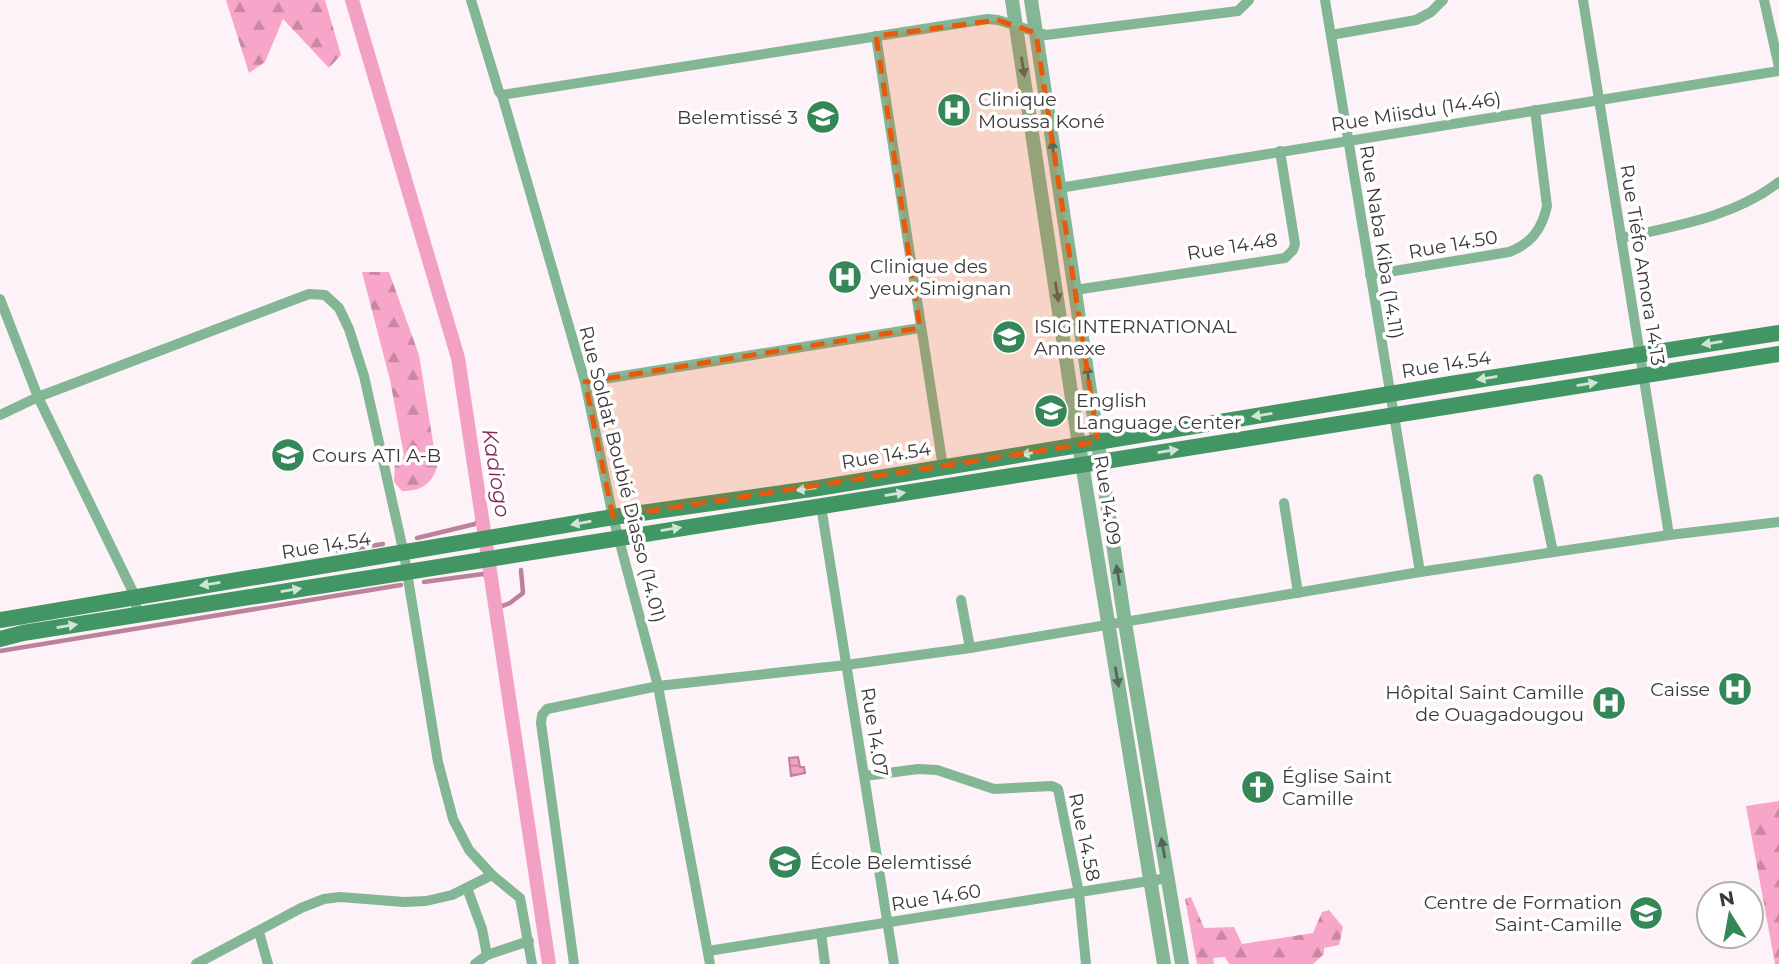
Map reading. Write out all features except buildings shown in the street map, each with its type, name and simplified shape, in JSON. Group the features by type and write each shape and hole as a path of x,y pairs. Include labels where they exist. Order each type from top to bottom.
{"main road":[{"name":"Rue 14.54","path":"0,620 613,517 1779,333"},
{"name":"Rue 14.54","path":"0,639 23,633 506,555 1779,354"}],"street":[{"name":"Rue Soldat Boubié Diasso (14.01)","path":"471,0 502,95 585,382 613,517 658,687 710,964"},
{"name":"Rue 14.09","path":"1012,0 1079,445 1164,964"},
{"name":"Rue 14.09","path":"1031,0 1125,623 1182,964"},
{"path":"502,95 987,19 1036,33 1058,34 1238,11 1249,0"},
{"name":"Rue Naba Kiba (14.11)","path":"1325,0 1420,572"},
{"path":"1331,35 1416,20 1431,12 1443,0"},
{"name":"Rue Tiéfo Amora 14.13","path":"1583,0 1669,535"},
{"path":"1764,0 1779,69"},
{"path":"876,36 943,467"},
{"name":"Rue Miisdu (14.46)","path":"1059,187 1779,69"},
{"name":"Rue 14.50","path":"1370,275 1509,252 1522,247 1544,221 1547,206 1535,110"},
{"name":"Rue 14.48","path":"1074,290 1285,258 1295,244 1280,150"},
{"path":"1621,238 1715,215 1755,197 1779,182"},
{"path":"0,415 38,397 309,294 325,295 339,308 349,329 364,376 404,554 438,762 453,819 469,850 492,875 520,898 532,964"},
{"path":"0,299 38,397 135,596 137,615"},
{"path":"585,382 920,328"},
{"path":"1538,479 1553,552"},
{"path":"1284,503 1298,593"},
{"name":"Rue 14.07","path":"821,506 894,964"},
{"path":"574,964 543,743 542,715 547,709 658,687 970,648 1420,572 1669,535 1779,522"},
{"path":"961,600 970,648"},
{"name":"Rue 14.58","path":"865,776 918,769 937,770 994,789 1052,786 1058,789 1079,892 1086,964"},
{"path":"196,964 301,908 324,899 340,897 426,901 452,895 492,875"},
{"name":"Rue 14.60","path":"708,951 1168,878"},
{"path":"467,888 482,929 487,955"},
{"path":"259,932 268,964"},
{"path":"821,933 825,964"},
{"path":"475,964 487,955 528,941"}],"highlighted area":[{"path":"998,20 1036,33 1098,442 613,517 585,382 920,328 876,36"}],"green space":[{"path":"226,0 325,0 341,55 329,68 283,19 265,62 249,73"},
{"path":"362,272 389,272 419,355 437,467 428,483 415,490 402,491 394,482 395,463 404,456 390,380"},
{"path":"1779,801 1779,964 1775,964 1765,910 1765,880 1760,880 1746,806"},
{"path":"1191,897 1204,928 1234,927 1242,944 1313,933 1322,912 1329,910 1343,927 1339,945 1324,948 1324,954 1313,964 1229,964 1225,957 1213,958 1214,964 1197,964 1185,899"}],"shaded area":[{"path":"798,757 800,767 804,767 805,773 791,776 789,758"}],"waterway":[{"name":"Kadiogo","path":"352,0 458,358 549,964"},
{"path":"417,538 475,524 480,519"},
{"path":"338,551 383,544"},
{"path":"494,609 510,603 523,593 521,570"},
{"path":"424,582 483,574 489,578"},
{"path":"0,651 401,585"}],"place":[{"name":"Clinique Moussa Koné","path":"954,110"},
{"name":"Belemtissé 3","path":"823,117"},
{"name":"Clinique des yeux Simignan","path":"845,277"},
{"name":"ISIG INTERNATIONAL Annexe","path":"1009,337"},
{"name":"English Language Center","path":"1051,411"},
{"name":"Cours ATI A-B","path":"288,455"},
{"name":"Caisse","path":"1735,689"},
{"name":"Hôpital Saint Camille de Ouagadougou","path":"1609,703"},
{"name":"Église Saint Camille","path":"1258,787"},
{"name":"École Belemtissé","path":"785,862"},
{"name":"Centre de Formation Saint-Camille","path":"1646,913"}]}
